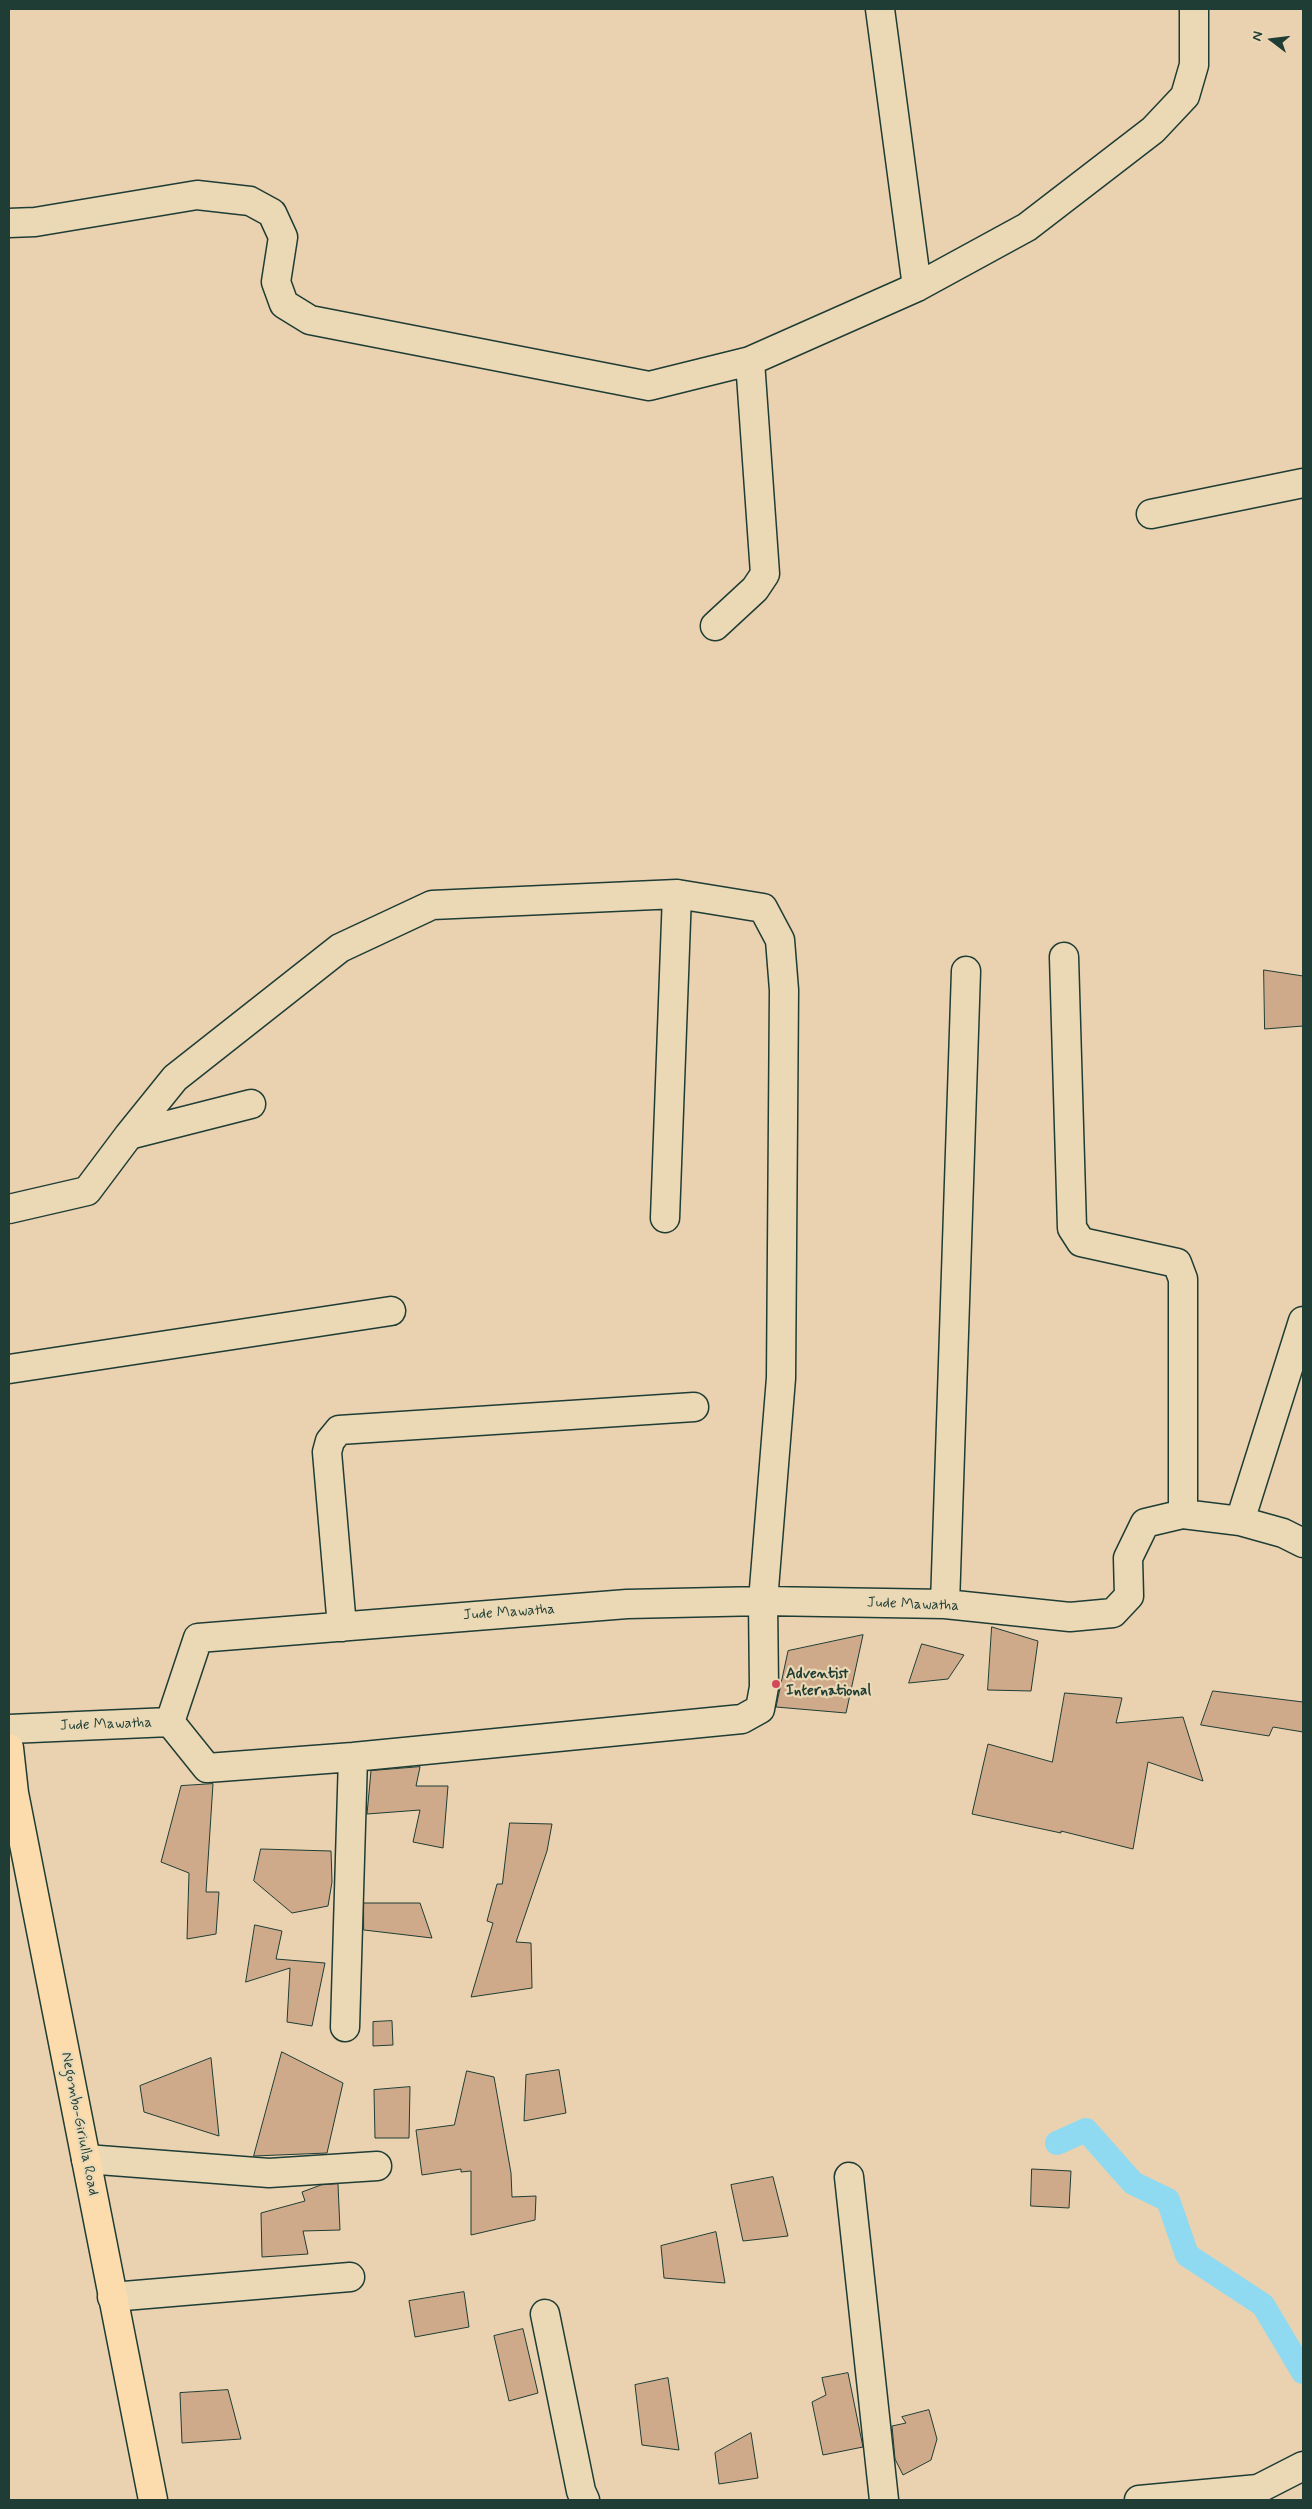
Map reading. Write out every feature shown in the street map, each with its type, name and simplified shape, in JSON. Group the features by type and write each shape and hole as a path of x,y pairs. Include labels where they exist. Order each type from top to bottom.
{"main road":[{"name":"Negombo-Giriulla Road","path":"9,1748 12,1794 153,2500"}],"street":[{"path":"880,9 917,287"},
{"path":"9,223 35,222 197,195 250,200 272,213 283,238 276,282 284,304 310,320 649,386 750,361 917,287 1027,227 1153,130 1185,96 1194,65 1194,9"},
{"path":"716,626 755,589 765,574 750,361"},
{"path":"1151,514 1303,483"},
{"path":"665,1218 677,894"},
{"path":"9,1209 87,1191 175,1078 340,948 432,905 677,894 763,908 780,940 784,990 781,1378 763,1601 764,1687 760,1709 742,1719 353,1757 207,1768 170,1722"},
{"path":"1064,957 1072,1228 1081,1242 1177,1263 1183,1279 1183,1514 1240,1521 1283,1533 1303,1543"},
{"path":"945,1604 966,971"},
{"path":"129,1135 250,1104"},
{"path":"9,1369 391,1311"},
{"path":"1240,1521 1303,1321"},
{"path":"342,1626 327,1452 330,1440 339,1430 694,1407"},
{"name":"Jude Mawatha","path":"9,1729 170,1722 198,1638 627,1604 763,1601 945,1604 1070,1617 1112,1613 1129,1596 1128,1558 1145,1523 1183,1514"},
{"path":"345,2026 353,1757"},
{"path":"86,2159 269,2173 377,2166"},
{"path":"849,2177 884,2500"},
{"path":"112,2297 350,2277"},
{"path":"545,2314 581,2491 585,2500"},
{"path":"1139,2500 1258,2489 1297,2469"}],"building":[{"path":"1264,970 1303,976 1303,1026 1265,1029"},
{"path":"992,1627 1038,1641 1031,1691 988,1690"},
{"path":"863,1635 846,1713 776,1707 788,1651"},
{"path":"922,1644 964,1655 948,1679 909,1683"},
{"path":"1213,1691 1303,1702 1303,1732 1273,1727 1269,1736 1201,1725"},
{"path":"1065,1693 1122,1698 1116,1723 1183,1717 1203,1781 1148,1762 1133,1849 1061,1831 1061,1833 972,1814 988,1744 1052,1762"},
{"path":"420,1767 416,1786 448,1786 443,1848 413,1842 420,1810 367,1814 371,1771"},
{"path":"213,1784 206,1892 219,1892 216,1934 187,1939 189,1873 161,1862 181,1786"},
{"path":"510,1823 552,1824 547,1851 516,1942 531,1943 532,1988 471,1997 493,1923 487,1921 497,1884 502,1884"},
{"path":"261,1849 331,1851 332,1882 328,1906 292,1913 254,1881"},
{"path":"364,1903 420,1903 432,1938 364,1930"},
{"path":"255,1925 282,1931 276,1959 325,1963 312,2026 287,2022 290,1968 246,1982"},
{"path":"392,2021 393,2045 373,2046 373,2022"},
{"path":"282,2052 343,2083 327,2153 254,2156"},
{"path":"211,2058 219,2136 144,2112 140,2086"},
{"path":"559,2070 566,2113 524,2121 526,2075"},
{"path":"467,2071 494,2077 511,2173 512,2197 536,2196 535,2220 471,2235 471,2171 461,2172 461,2169 422,2175 416,2130 454,2125"},
{"path":"410,2087 409,2138 375,2138 374,2090"},
{"path":"1032,2169 1071,2171 1069,2208 1031,2206"},
{"path":"773,2177 788,2236 743,2241 731,2185"},
{"path":"338,2184 340,2230 303,2231 308,2254 262,2257 261,2213 305,2201 302,2192 321,2185"},
{"path":"716,2232 725,2283 664,2278 661,2246"},
{"path":"464,2292 469,2327 415,2337 409,2301"},
{"path":"523,2329 538,2393 509,2401 494,2336"},
{"path":"848,2373 863,2447 823,2455 812,2402 826,2395 822,2378"},
{"path":"668,2378 679,2450 642,2445 635,2385"},
{"path":"228,2390 241,2439 182,2443 180,2393"},
{"path":"929,2410 937,2439 931,2460 903,2475 895,2459 892,2426 906,2423 902,2417"},
{"path":"751,2433 758,2478 719,2484 715,2453"}],"waterway":[{"path":"1057,2143 1086,2130 1133,2183 1168,2200 1187,2255 1263,2305 1303,2372"}],"place":[{"name":"Adventist International","path":"776,1684"}]}
